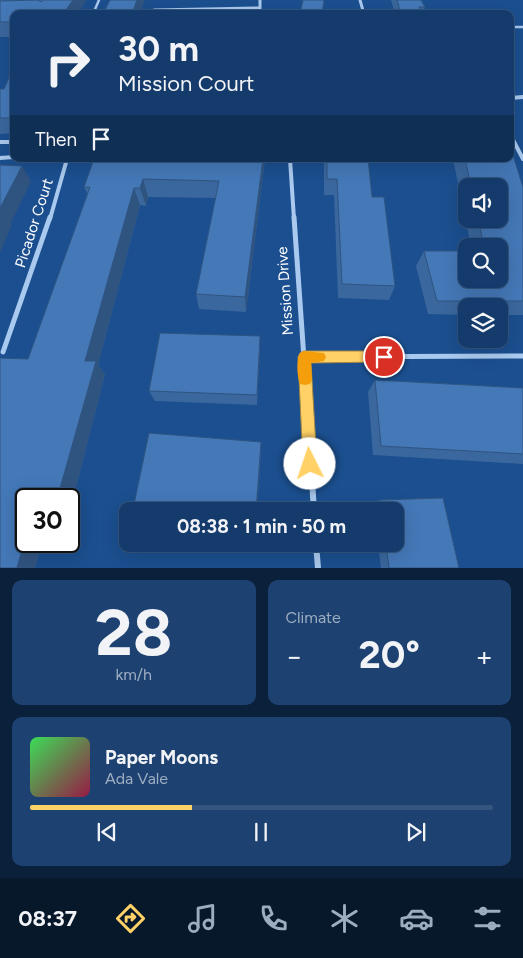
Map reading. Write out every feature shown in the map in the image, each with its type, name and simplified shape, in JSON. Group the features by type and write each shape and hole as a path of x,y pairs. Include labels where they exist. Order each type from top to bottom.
{"street":[{"path":"154,10 260,8 260,0"},
{"path":"514,142 523,159"},
{"name":"Picador Court","path":"3,352 57,198 66,162"},
{"name":"Mission Drive","path":"290,162 313,502"},
{"path":"304,357 523,356"},
{"path":"317,552 318,568"}],"building":[{"path":"38,0 41,2 43,0 73,0 66,10 10,10 10,22 0,22 0,1"},
{"path":"110,0 137,0 133,10 105,10"},
{"path":"303,0 324,0 323,10 301,10"},
{"path":"397,0 421,0 425,7 419,7 420,10 400,10"},
{"path":"10,76 10,118 0,118 0,89 4,89"},
{"path":"514,158 523,187 523,301 508,301 508,298 458,298 458,301 437,301 424,251 458,251 458,288 508,288 508,238 482,238 480,228 508,228 508,178 469,178 466,162 514,162"},
{"path":"93,162 263,162 245,297 196,294 219,181 143,179 140,188 134,188 85,361 96,361 60,488 15,488 15,553 21,553 17,568 0,568 0,358 28,359 90,187 84,187"},
{"path":"327,162 368,162 372,197 384,197 395,286 342,284 337,179 327,179"},
{"path":"0,165 22,166 0,208"},
{"path":"160,333 260,336 257,395 149,391"},
{"path":"375,380 523,388 523,454 381,446"},
{"path":"149,433 261,442 257,502 134,502"},
{"path":"443,498 459,568 389,568 387,552 404,552 404,502 379,502 379,500"}],"slow traffic":[{"path":"305,379 304,357 319,357"}],"route":[{"path":"310,464 304,357 384,357"}]}
